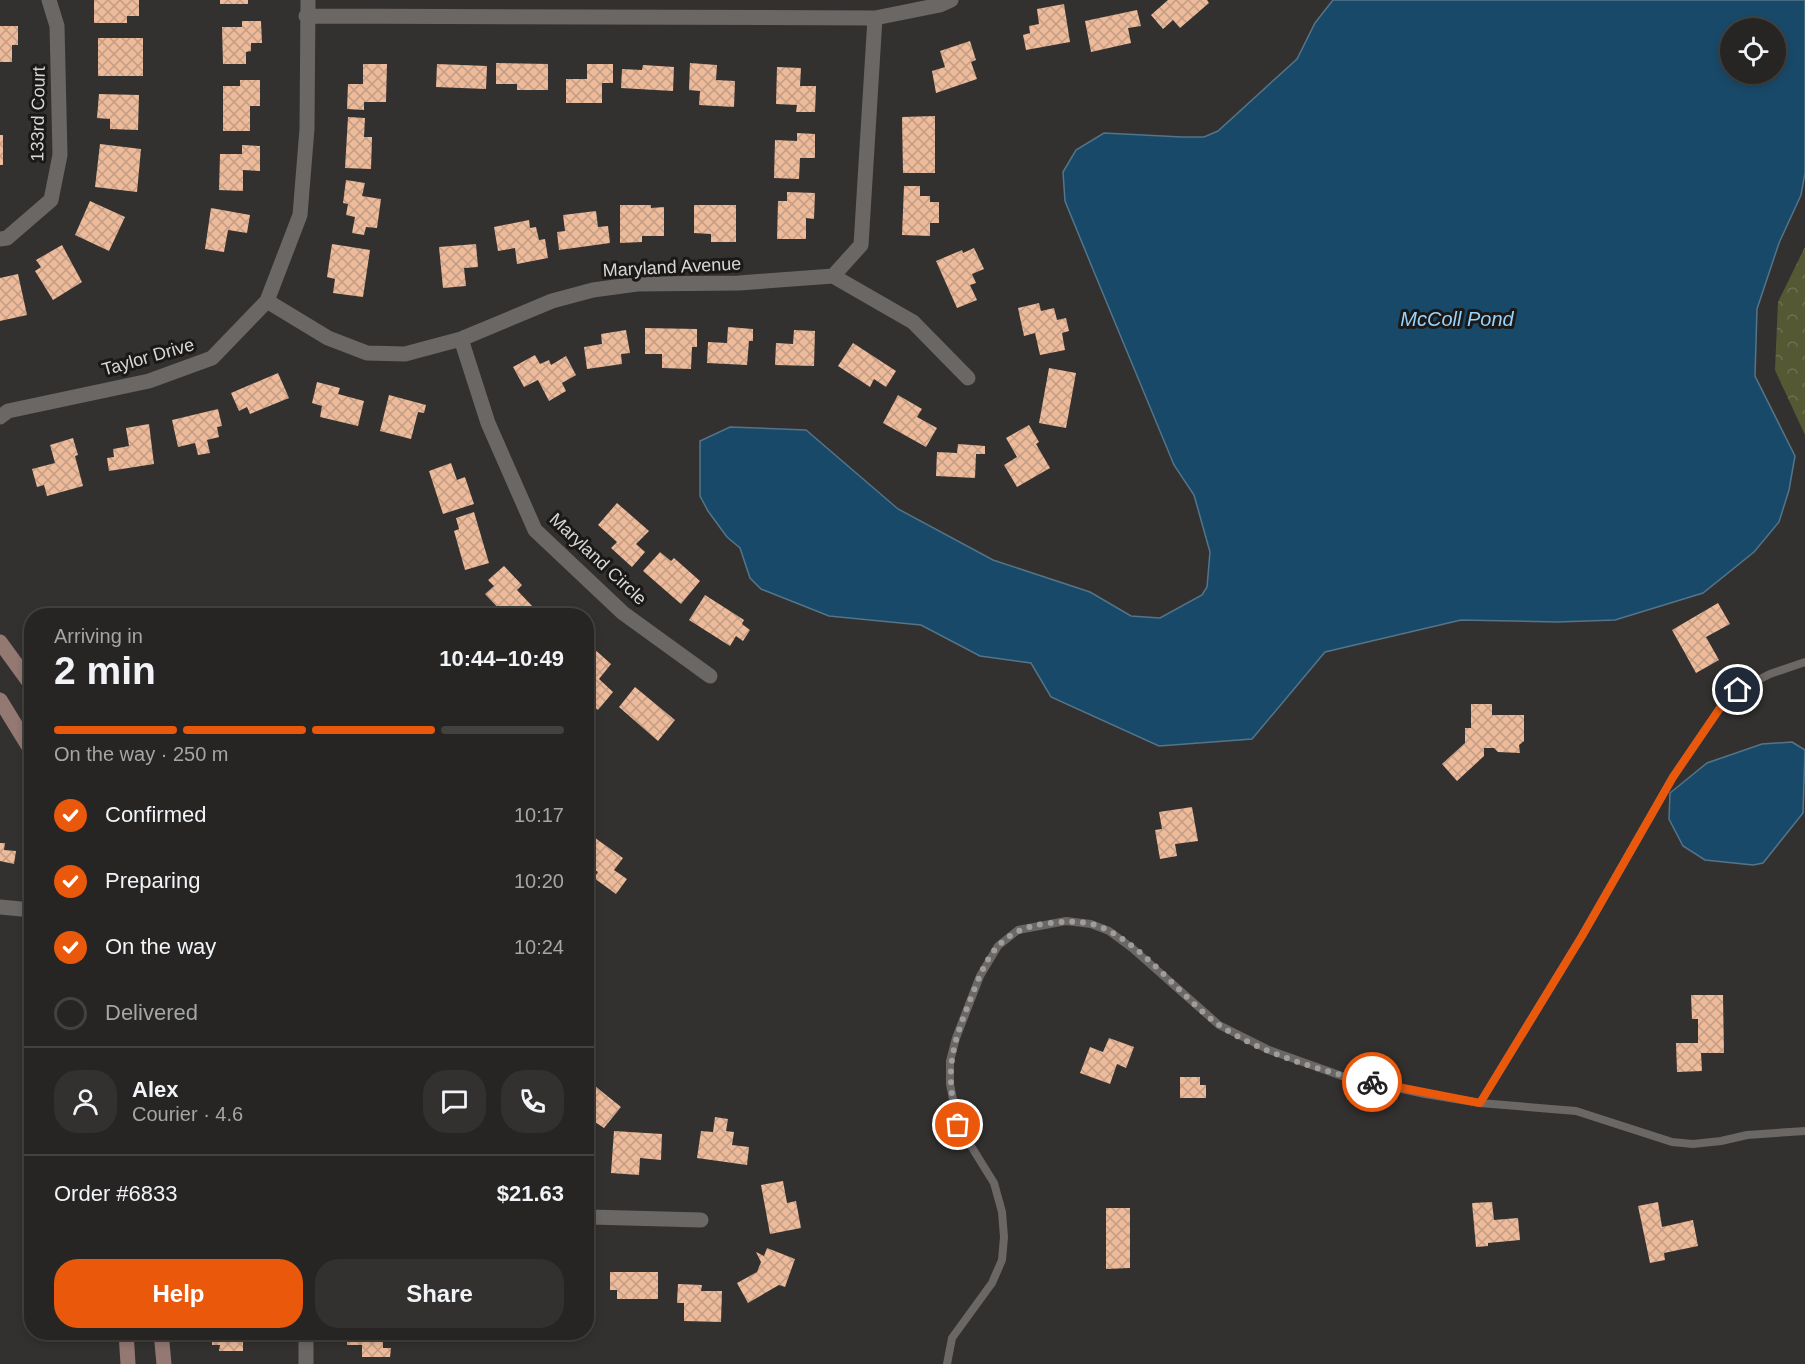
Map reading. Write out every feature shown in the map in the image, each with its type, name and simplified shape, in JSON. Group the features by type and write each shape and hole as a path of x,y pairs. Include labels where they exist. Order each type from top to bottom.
{"main road":[{"path":"0,642 24,675"},
{"path":"0,700 24,739"},
{"path":"126,1340 128,1364"},
{"path":"162,1340 164,1364"}],"street":[{"name":"133rd Court","path":"0,239 7,238 51,200 60,155 57,26 49,0"},
{"name":"Taylor Drive","path":"0,417 8,411 149,381 212,358 267,301 300,215 307,129 306,16 308,0"},
{"path":"306,16 875,18 940,5 951,0"},
{"path":"875,18 861,245 833,276 913,322 968,378"},
{"name":"Maryland Avenue","path":"267,301 328,338 367,353 405,354 461,339 552,301 593,290 637,284 739,284 833,276"},
{"name":"Maryland Circle","path":"461,339 488,423 535,530 623,613 710,676"},
{"path":"0,907 24,909"},
{"path":"594,1217 701,1220"},
{"path":"306,1340 306,1364"}],"lane":[{"path":"1480,1103 1582,936 1673,777 1720,708 1738,690 1770,674 1805,662"},
{"path":"947,1364 952,1338 992,1283 1002,1260 1004,1237 1002,1212 994,1183 958,1125 950,1084 950,1061 956,1038 980,976 998,946 1018,930 1066,921 1091,924 1109,931 1132,948 1219,1025 1246,1040 1299,1062 1342,1076 1480,1103 1576,1111 1672,1142 1693,1144 1721,1142 1747,1136 1805,1131"}],"green space":[{"path":"1805,247 1805,435 1775,370 1778,302"}],"water":[{"name":"McColl Pond","path":"1333,0 1805,0 1805,173 1801,195 1779,243 1757,309 1755,376 1795,456 1789,490 1779,522 1754,552 1703,593 1615,620 1557,622 1461,620 1325,652 1252,739 1159,746 1051,697 1031,663 980,656 921,625 829,616 761,589 750,578 740,548 727,537 700,496 700,441 730,427 806,430 898,509 993,560 1090,592 1131,616 1160,618 1202,595 1207,587 1210,552 1194,495 1174,465 1065,201 1063,172 1076,150 1104,133 1204,137 1218,131 1297,59 1315,23"},
{"path":"1792,742 1805,750 1803,813 1763,863 1753,865 1705,860 1683,846 1669,819 1670,793 1707,763 1762,744"}],"building":[{"path":"94,0 139,0 139,16 127,16 127,23 94,23"},
{"path":"220,0 248,0 248,4 220,4"},
{"path":"1168,0 1207,0 1209,3 1180,28 1173,20 1163,29 1151,15"},
{"path":"1064,4 1070,42 1026,50 1023,35 1030,33 1029,26 1039,24 1037,9"},
{"path":"1137,10 1141,26 1128,28 1131,43 1091,52 1085,21"},
{"path":"242,21 261,21 262,43 251,43 251,51 246,52 246,64 223,64 222,27 242,27"},
{"path":"0,26 18,26 18,45 12,45 12,62 0,62"},
{"path":"98,38 143,38 143,76 98,76"},
{"path":"970,41 976,60 971,62 977,79 936,93 932,71 945,67 940,51"},
{"path":"496,63 548,64 548,90 517,90 517,84 496,84"},
{"path":"690,63 717,65 716,80 735,81 734,107 699,105 700,91 689,90"},
{"path":"363,64 387,64 386,102 364,102 364,110 347,109 348,84 363,84"},
{"path":"437,64 487,66 486,89 436,87"},
{"path":"587,64 613,64 613,83 602,83 602,103 566,103 566,79 587,79"},
{"path":"643,65 674,67 673,91 621,88 622,69 642,70"},
{"path":"777,67 801,68 800,86 816,86 815,112 796,112 797,105 776,104"},
{"path":"240,80 260,80 260,106 250,106 250,131 223,131 223,86 240,86"},
{"path":"99,94 139,95 138,130 110,129 110,119 97,118"},
{"path":"935,116 935,173 903,173 902,117"},
{"path":"348,117 365,118 364,137 372,137 371,169 345,168"},
{"path":"797,133 815,134 815,158 800,158 799,179 774,178 775,140 797,141"},
{"path":"0,135 3,135 3,165 0,165"},
{"path":"100,144 141,149 137,192 95,187"},
{"path":"242,145 260,146 260,171 243,170 243,191 219,190 220,154 242,154"},
{"path":"346,180 365,183 362,196 381,199 377,228 366,227 364,235 352,233 355,217 346,215 348,204 343,203"},
{"path":"904,186 920,186 920,196 930,196 930,202 939,202 939,223 930,223 930,236 902,235"},
{"path":"787,192 815,193 814,219 806,218 806,239 777,239 778,201 787,201"},
{"path":"90,201 125,217 109,251 75,235"},
{"path":"620,205 664,207 664,236 642,236 642,242 620,243"},
{"path":"694,205 736,205 736,242 711,242 711,234 694,233"},
{"path":"211,208 250,215 247,233 228,230 224,252 205,249"},
{"path":"596,211 598,227 608,226 610,243 559,250 557,232 565,231 563,215"},
{"path":"529,220 530,228 536,227 539,240 545,239 548,258 517,264 515,248 498,251 494,227"},
{"path":"332,244 370,250 363,297 333,293 335,279 327,277"},
{"path":"476,244 478,267 464,268 466,286 443,288 439,247"},
{"path":"62,245 82,282 53,300 35,271 41,267 36,260"},
{"path":"974,248 984,269 972,274 976,283 970,285 977,300 957,308 936,261 962,250 963,253"},
{"path":"18,274 27,315 0,321 0,278"},
{"path":"1039,303 1041,311 1054,308 1057,320 1066,318 1069,331 1062,333 1065,350 1040,355 1035,333 1024,336 1018,308"},
{"path":"728,327 753,329 753,341 749,341 747,365 707,363 708,342 727,343"},
{"path":"645,328 697,329 697,347 692,347 691,369 662,368 662,354 645,354"},
{"path":"626,330 630,353 621,354 622,364 587,369 584,347 602,344 601,334"},
{"path":"794,330 815,331 814,366 775,365 776,343 793,344"},
{"path":"853,343 896,371 886,387 874,379 870,387 838,366"},
{"path":"535,355 540,364 549,360 551,365 566,356 576,375 562,383 566,391 549,401 538,380 524,387 513,367"},
{"path":"1049,368 1076,373 1066,428 1039,423"},
{"path":"278,373 289,398 250,414 247,407 239,411 231,393"},
{"path":"317,382 340,388 338,394 364,401 358,426 320,417 322,406 312,403"},
{"path":"389,395 426,405 424,413 418,412 411,439 380,431"},
{"path":"898,395 922,409 917,417 937,428 926,447 883,423"},
{"path":"218,409 222,426 217,427 219,437 207,440 210,453 198,455 195,443 178,447 172,420"},
{"path":"149,424 154,464 109,471 107,458 114,457 113,449 129,446 126,428"},
{"path":"1029,425 1039,442 1036,444 1050,468 1017,487 1004,465 1017,457 1006,438"},
{"path":"73,438 83,486 47,496 44,485 37,487 32,469 55,463 50,445"},
{"path":"958,444 985,446 985,454 976,454 975,478 936,476 937,452 957,453"},
{"path":"451,463 457,480 465,477 474,504 443,514 429,471"},
{"path":"617,503 649,531 636,544 645,552 632,567 611,548 617,542 598,525"},
{"path":"474,512 489,563 465,570 454,531 459,529 456,518"},
{"path":"660,552 671,561 674,558 700,581 681,604 643,571"},
{"path":"504,566 522,585 517,590 533,607 498,608 485,594 494,586 488,580"},
{"path":"705,595 744,620 742,624 750,630 743,641 736,636 730,646 689,620"},
{"path":"1718,603 1730,624 1706,637 1719,660 1696,673 1672,630"},
{"path":"594,649 611,664 599,679 613,692 598,710 594,707"},
{"path":"635,687 675,720 658,741 619,707"},
{"path":"1471,704 1492,704 1492,715 1524,715 1524,741 1519,745 1520,753 1498,752 1494,748 1484,748 1484,756 1457,781 1442,764 1465,743 1465,728 1471,728"},
{"path":"1192,807 1198,841 1175,844 1177,856 1160,859 1155,830 1162,829 1159,812"},
{"path":"594,837 623,858 614,870 627,879 616,894 594,878 598,872 594,869"},
{"path":"0,843 5,843 4,850 16,851 14,864 0,861"},
{"path":"1691,995 1723,995 1724,1053 1701,1053 1702,1071 1677,1072 1676,1043 1698,1043 1698,1019 1692,1019"},
{"path":"1109,1038 1134,1047 1126,1068 1117,1064 1110,1084 1080,1073 1090,1047 1103,1052"},
{"path":"1180,1077 1200,1077 1200,1085 1206,1085 1206,1098 1180,1098"},
{"path":"594,1087 621,1107 604,1128 594,1121"},
{"path":"715,1117 728,1119 726,1131 734,1132 732,1145 749,1147 747,1165 697,1158 701,1131 713,1132"},
{"path":"614,1131 662,1134 661,1160 640,1158 639,1175 611,1173"},
{"path":"783,1181 787,1203 796,1201 801,1228 770,1234 761,1185"},
{"path":"1492,1202 1494,1220 1518,1218 1520,1240 1488,1243 1488,1246 1476,1247 1472,1203"},
{"path":"1658,1202 1662,1227 1693,1220 1698,1246 1664,1253 1665,1260 1650,1263 1638,1206"},
{"path":"1106,1208 1130,1208 1130,1268 1106,1269"},
{"path":"767,1248 795,1259 785,1287 779,1285 748,1303 737,1283 757,1272 761,1262 756,1252 764,1256"},
{"path":"610,1272 658,1272 658,1299 617,1299 617,1290 610,1290"},
{"path":"678,1284 702,1285 701,1291 722,1291 721,1322 684,1321 684,1303 677,1303"},
{"path":"212,1340 243,1340 243,1351 219,1351 220,1345 212,1345"},
{"path":"347,1340 383,1340 383,1348 391,1348 390,1357 362,1357 362,1345 347,1345"}],"way so far":[{"path":"958,1125 950,1084 950,1061 956,1038 980,976 998,946 1018,930 1066,921 1091,924 1109,931 1159,971 1219,1025 1246,1040 1299,1062 1342,1076 1372,1082"}],"route":[{"path":"1372,1082 1480,1103 1582,936 1673,777 1720,708 1738,690"}]}
